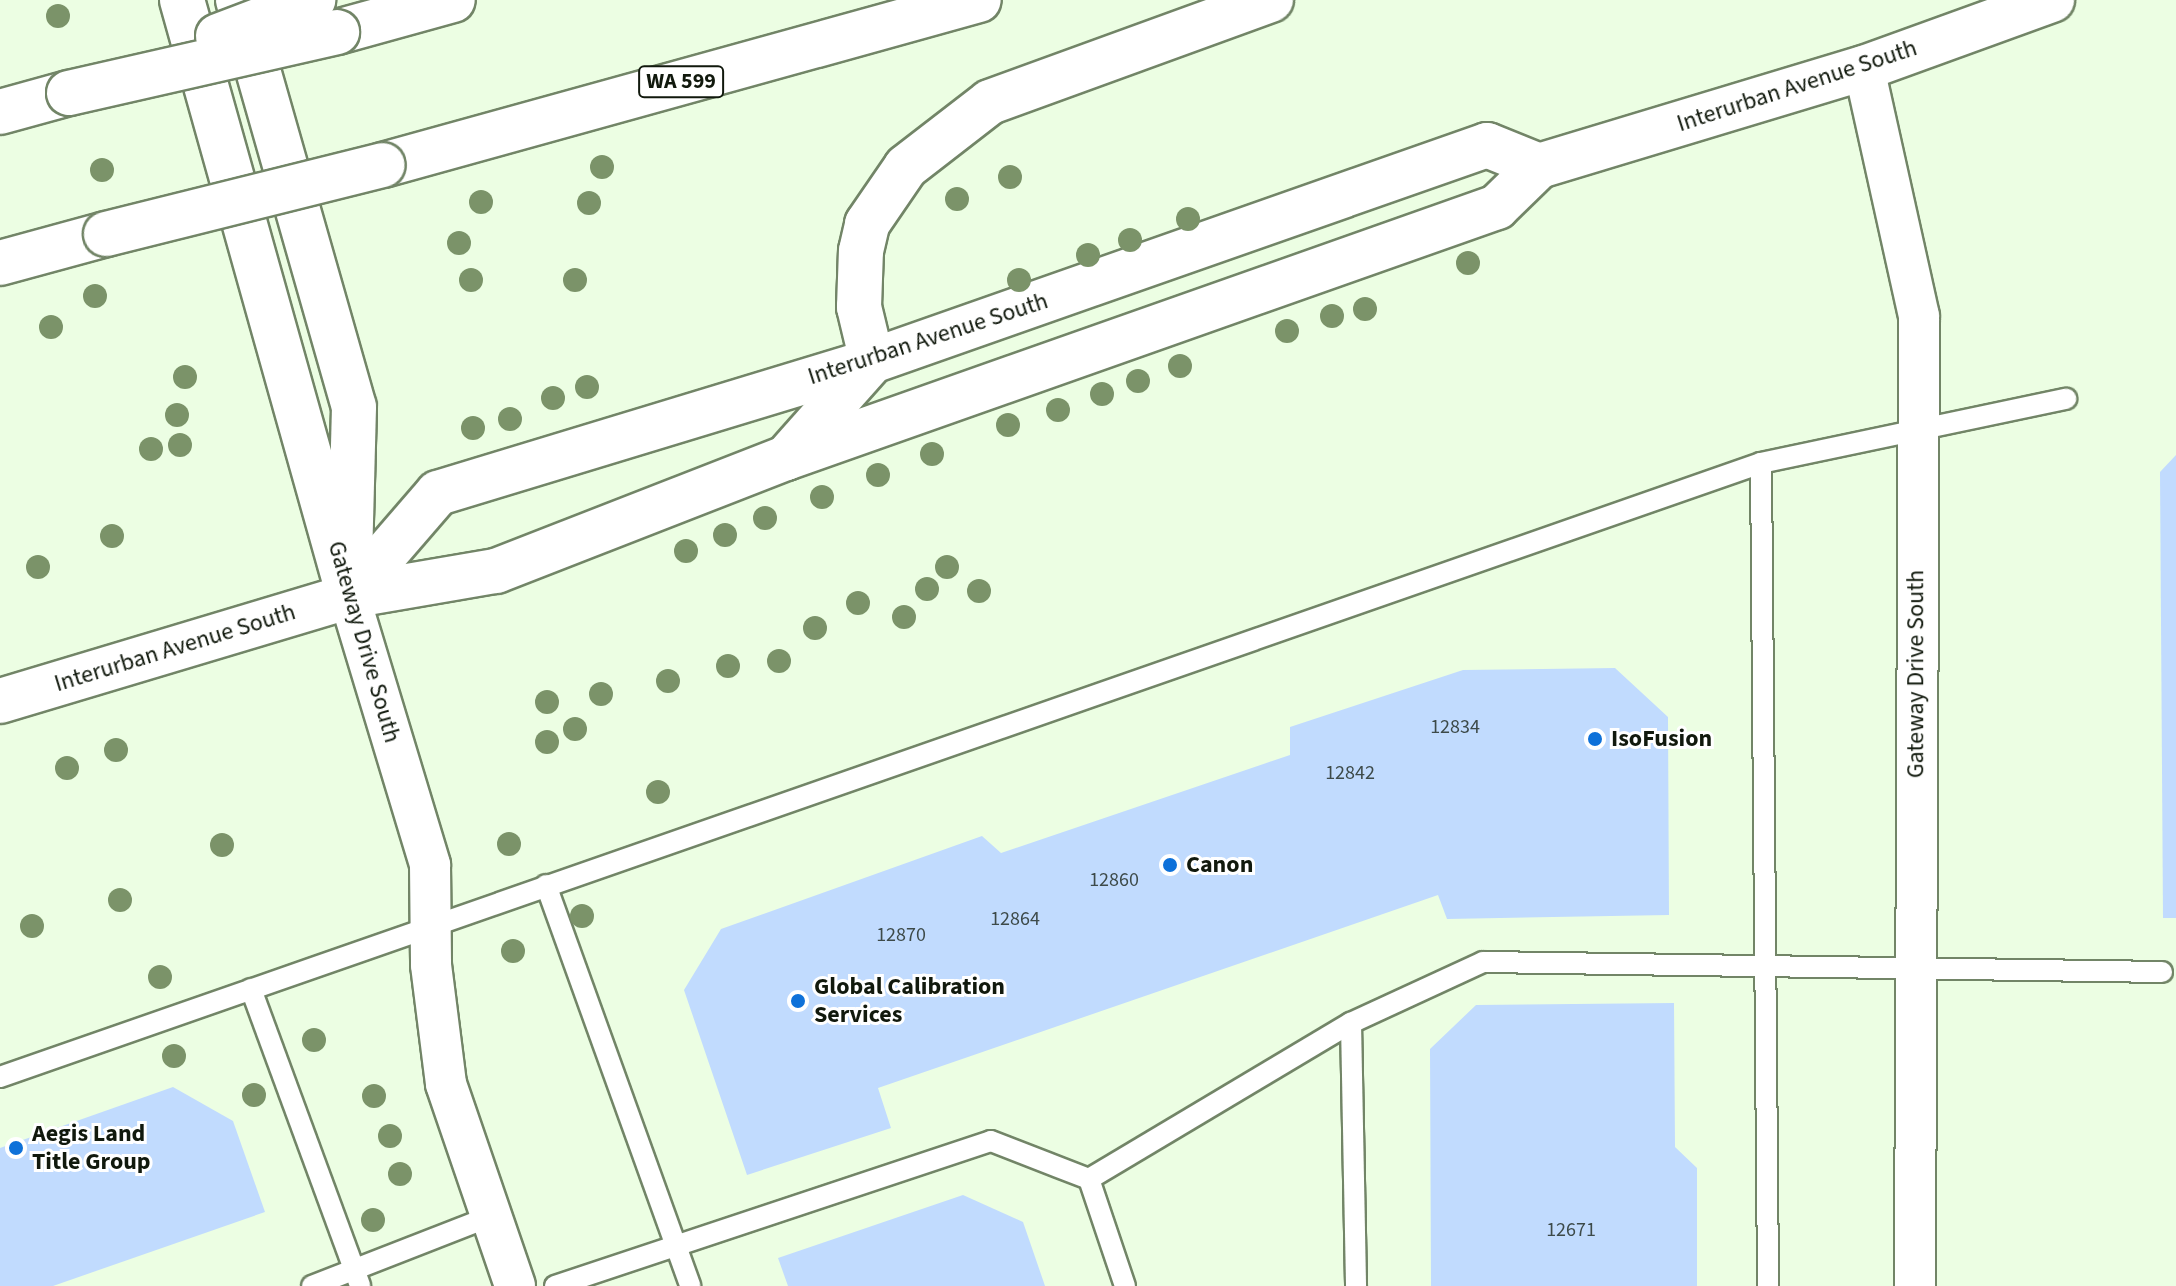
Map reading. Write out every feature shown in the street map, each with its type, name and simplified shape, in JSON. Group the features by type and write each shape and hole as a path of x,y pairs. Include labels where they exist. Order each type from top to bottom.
{"main road":[{"name":"Gateway Drive South","path":"182,0 349,596"},
{"path":"238,0 354,407 349,596"},
{"path":"0,112 325,16 453,0"},
{"name":"WA 599","path":"0,263 383,165 979,0"},
{"path":"786,458 872,361 859,307 861,251 867,224 906,167 990,102 1271,0"},
{"name":"Interurban Avenue South","path":"0,701 349,596 496,571 786,458 1497,207 1539,166 1864,68 2052,0"},
{"name":"Interurban Avenue South","path":"349,596 438,493 872,361 1487,145 1539,166"}],"street":[{"name":"Gateway Drive South","path":"1864,68 1919,316 1916,431 1915,1286"},
{"name":"Gateway Drive South","path":"349,596 430,865 430,925 446,1084 515,1286"}],"lane":[{"path":"0,1077 1761,463 2066,399"},
{"path":"1761,463 1768,1286"},
{"path":"546,885 690,1286"},
{"path":"1089,1179 1351,1023 1483,962 1765,965 1916,971 2162,972"},
{"path":"251,989 357,1278"},
{"path":"1351,1023 1356,1286"},
{"path":"555,1286 674,1242 991,1141 1089,1179"},
{"path":"1089,1179 1125,1286"},
{"path":"312,1286 357,1278 492,1216"}],"building":[{"path":"2176,455 2176,918 2163,918 2160,472"},
{"path":"1615,668 1668,717 1669,915 1447,919 1438,895 878,1088 891,1128 747,1175 684,990 721,929 982,836 1001,853 1290,755 1290,727 1463,670"},
{"path":"1674,1003 1675,1147 1697,1168 1697,1286 1431,1286 1430,1049 1476,1005"},
{"path":"173,1087 233,1121 265,1212 53,1286 0,1286 0,1148"},
{"path":"963,1195 1023,1222 1045,1286 788,1286 778,1258"}],"place":[{"name":"IsoFusion","path":"1595,739"},
{"name":"Canon","path":"1170,865"},
{"name":"Global Calibration Services","path":"798,1001"},
{"name":"Aegis Land Title Group","path":"16,1148"}]}
